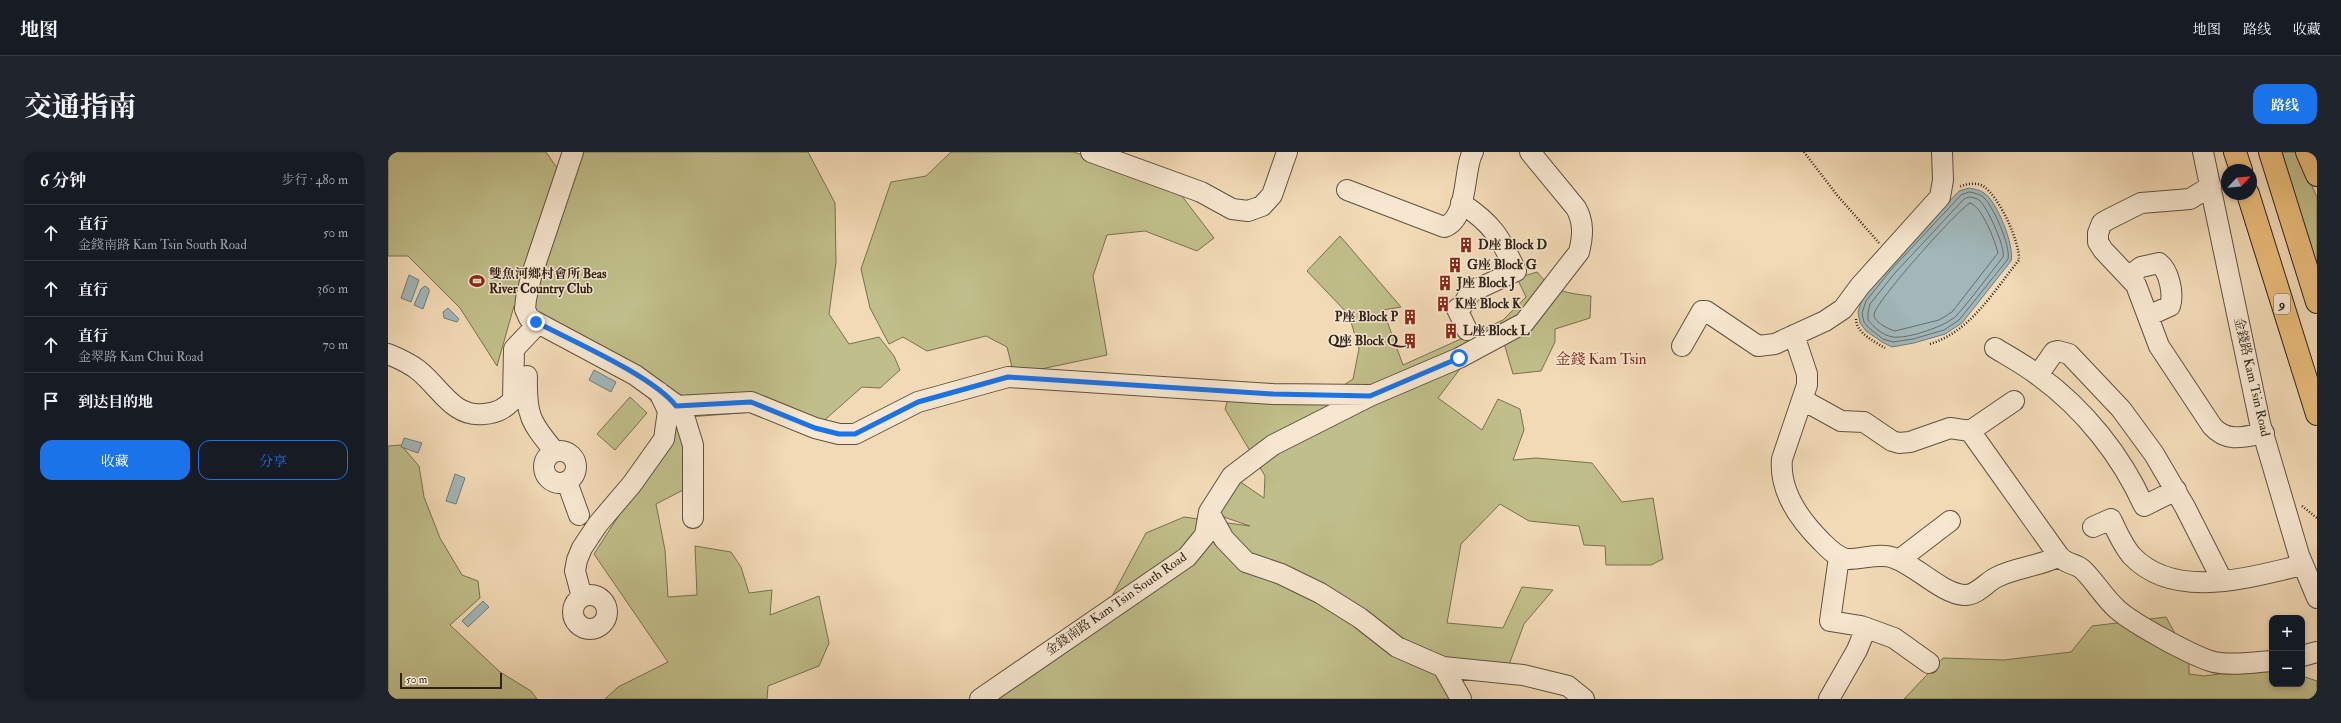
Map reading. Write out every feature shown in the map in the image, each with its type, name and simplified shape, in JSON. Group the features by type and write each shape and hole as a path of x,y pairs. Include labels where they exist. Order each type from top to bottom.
{"main road":[{"path":"2235,152 2238,164"},
{"path":"2270,152 2317,302"},
{"path":"2307,152 2317,175"},
{"name":"9","path":"2250,200 2317,414"}],"street":[{"path":"573,152 531,277 526,300 526,309 534,326 635,375 676,406 684,416 693,445 693,518"},
{"path":"1091,152 1201,192 1232,209 1248,211 1262,206 1272,195 1287,152"},
{"path":"1347,190 1444,227 1456,215 1461,203 1473,152"},
{"name":"金錢南路 Kam Tsin South Road","path":"980,699 1186,557 1205,535 1209,512 1232,476 1273,445 1370,396 1459,358 1524,323 1579,252 1582,239 1581,216 1530,152"},
{"path":"1682,346 1702,311 1706,311 1758,346 1775,344 1838,314 1940,197 1943,180 1942,152"},
{"name":"金錢路 Kam Tsin Road","path":"2203,152 2264,433 2303,565 2317,598"},
{"path":"2211,186 2190,199 2182,201 2141,203 2102,223 2098,233 2098,242 2103,250 2129,276 2141,293 2159,346 2218,433 2232,438 2264,433"},
{"path":"1461,203 1478,214 1496,232 1516,271 1471,292 1462,306 1457,309 1467,330"},
{"path":"2129,276 2142,267 2159,263 2167,273 2172,300 2170,306 2148,316"},
{"path":"534,326 527,342 520,396 530,419 555,452 550,454 544,463 545,473 552,481 562,483 567,482 579,515"},
{"path":"1794,335 1807,374 1807,385 1782,459 1781,470 1786,488 1802,522 1839,557 1854,560 1879,556 1893,557 1951,592 1971,595 1995,578 2010,572 2047,562 2059,556"},
{"path":"1995,348 2038,375 2077,408 2104,439 2136,487 2144,506 2176,490"},
{"path":"2038,375 2054,352 2058,351 2069,354 2121,409 2154,454 2176,490 2222,580"},
{"path":"388,354 417,369 456,408 465,414 494,413 501,411 520,396"},
{"path":"676,406 751,402 815,428 855,434 918,402 1008,377 1273,394 1370,396"},
{"path":"582,597 574,571 582,548 598,524 632,484 664,439 668,411 658,391"},
{"path":"1803,400 1841,422 1864,422 1892,441 1899,443 1910,442 1950,428 1970,431 2014,401"},
{"path":"494,413 522,423 541,435"},
{"path":"1970,431 2059,556 2065,563 2081,568 2105,599 2120,612 2192,653 2215,662 2231,664 2269,661"},
{"path":"1209,512 1224,539 1246,562 1281,574 1320,593 1360,618 1397,647 1443,667 1523,675 1568,686 1584,699"},
{"path":"2093,527 2111,520 2132,556 2146,569 2164,578 2182,583 2244,579 2303,565"},
{"path":"1899,560 1950,521"},
{"path":"1839,557 1830,621 1866,628 1894,638 1928,663"},
{"path":"1829,699 1857,650 1866,628"},
{"path":"2305,655 2317,652"},
{"path":"1443,667 1460,699"}],"path":[{"path":"1804,152 1837,196 1889,254"},
{"path":"1930,344 1940,341 1967,324 2019,260 2020,251 2000,205 1991,193 1981,185 1965,184 1952,189"},
{"path":"1856,315 1857,327 1865,336 1885,348"},
{"path":"2298,502 2317,518"}],"shaded area":[{"path":"388,152 546,152 557,168 549,194 581,152 808,152 835,203 836,262 829,314 849,344 879,337 894,356 900,370 880,388 862,387 819,425 753,412 688,417 687,488 656,504 665,550 668,597 697,595 695,546 731,552 741,567 749,593 772,590 770,615 819,596 829,643 819,666 768,686 767,699 605,699 618,687 668,662 594,554 654,461 659,421 657,407 632,380 536,327 514,306 497,366 460,308 408,256 388,256"},
{"path":"951,152 1074,152 1178,191 1214,238 1197,251 1145,231 1107,235 1093,276 1107,355 1032,371 1012,367 1007,347 986,336 927,351 903,337 889,344 870,308 861,269 891,182 926,176"},
{"path":"2281,152 2296,152 2317,197 2317,266"},
{"path":"1340,236 1401,307 1383,310 1403,365 1503,320 1526,297 1517,278 1537,272 1543,279 1555,288 1575,294 1591,296 1590,318 1555,329 1555,342 1541,371 1513,374 1504,343 1466,361 1438,398 1482,430 1498,399 1520,409 1524,430 1513,460 1536,458 1592,463 1622,502 1653,498 1663,559 1651,565 1606,565 1605,546 1584,545 1579,526 1529,521 1500,504 1461,544 1447,623 1503,628 1522,587 1553,590 1524,624 1506,673 1443,667 1454,699 990,699 1109,602 1146,533 1184,517 1250,526 1215,514 1239,481 1264,498 1265,476 1225,409 1229,396 1329,395 1353,379 1359,349 1349,315 1307,271"},
{"path":"630,397 647,413 615,450 597,434"},
{"path":"401,445 419,466 424,497 440,538 462,575 478,581 480,598 450,625 500,672 531,691 537,699 388,699 388,446"},
{"path":"2166,617 2189,659 2189,674 2204,676 2269,667 2269,687 2305,687 2305,677 2317,681 2317,699 1904,699 1943,658 2004,660 2071,652 2092,626"}],"water":[{"path":"1969,188 1979,190 1984,193 1994,205 2008,235 2012,254 2011,261 1962,323 1945,334 1914,343 1892,347 1882,342 1866,331 1860,323 1858,312 1862,299 1887,268 1959,191"},
{"path":"409,275 419,280 411,302 401,298"},
{"path":"425,286 429,289 429,292 423,309 414,305 421,289"},
{"path":"448,308 459,319 457,322 444,318 443,312"},
{"path":"594,370 616,382 611,392 589,380"},
{"path":"404,438 422,443 418,453 401,447"},
{"path":"455,474 465,478 456,504 446,501"},
{"path":"483,601 489,607 468,627 462,621"}],"place":[{"name":"D座 Block D","path":"1466,245"},
{"name":"G座 Block G","path":"1455,265"},
{"name":"雙魚河鄉村會所 Beas River Country Club","path":"477,281"},
{"name":"J座 Block J","path":"1445,283"},
{"name":"K座 Block K","path":"1443,304"},
{"name":"P座 Block P","path":"1410,317"},
{"name":"L座 Block L","path":"1451,331"},
{"name":"Q座 Block Q","path":"1410,341"}],"district":[{"name":"金錢 Kam Tsin","path":"1601,359"}],"route":[{"path":"536,322 635,375 676,406 751,402 768,407 815,428 839,434 855,434 918,402 1008,377 1111,382 1273,394 1370,396 1459,358"}]}
